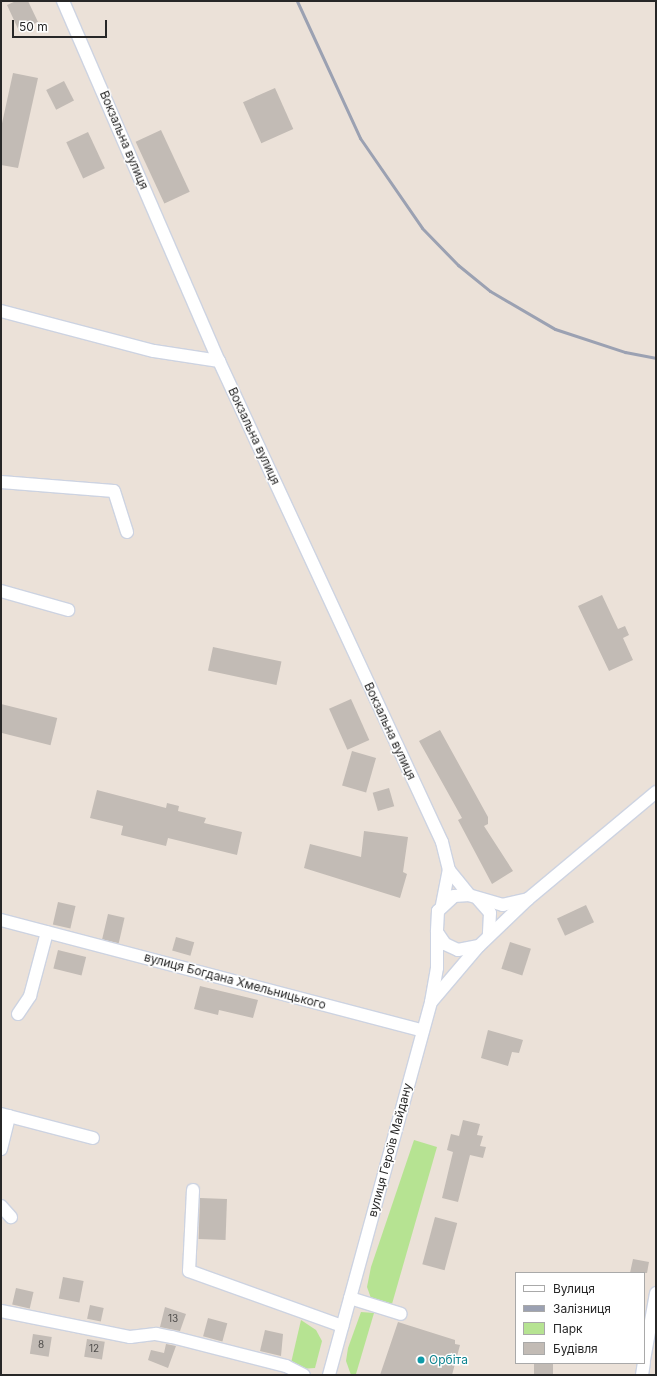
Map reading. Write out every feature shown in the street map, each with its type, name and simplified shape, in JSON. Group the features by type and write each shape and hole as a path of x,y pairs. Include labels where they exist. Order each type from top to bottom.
{"street":[{"name":"Вокзальна вулиця","path":"63,1 220,361 442,842 450,870 472,896"},
{"path":"1,311 154,351 220,361"},
{"path":"1,482 114,491 127,532"},
{"path":"1,592 68,610"},
{"name":"вулиця Героїв Майдану","path":"431,1002 489,935 528,899 656,792"},
{"name":"Вокзальна вулиця","path":"442,904 450,870"},
{"name":"вулиця Героїв Майдану","path":"329,1375 431,1002 437,968 436,918 442,904 454,896 472,896 504,905 528,899"},
{"path":"472,896 490,914 489,935"},
{"name":"вулиця Богдана Хмельницького","path":"1,920 423,1031"},
{"path":"18,1014 30,996 47,932"},
{"path":"437,932 445,944 458,950 479,946"},
{"path":"1,1150 5,1115 93,1138"},
{"path":"193,1190 189,1271 342,1326"},
{"path":"1,1206 11,1217"},
{"path":"645,1356 656,1293"},
{"path":"350,1298 401,1314"},
{"path":"1,1312 130,1337 156,1334 172,1337 286,1366 304,1375"},
{"path":"642,1375 644,1364"}],"green space":[{"path":"414,1140 437,1147 392,1304 372,1301 367,1287 371,1267"},
{"path":"361,1312 374,1313 356,1374 351,1375 346,1361 348,1348"},
{"path":"301,1320 316,1330 322,1341 315,1368 300,1369 291,1363"}],"building":[{"path":"16,1 28,1 38,22 19,31 7,5"},
{"path":"13,73 38,78 18,168 1,165 1,128"},
{"path":"64,81 74,101 56,110 46,90"},
{"path":"275,88 293,129 261,143 243,102"},
{"path":"161,130 190,192 164,203 136,142"},
{"path":"88,132 105,168 83,178 66,142"},
{"path":"602,595 618,629 625,626 629,635 623,638 633,660 609,671 578,606"},
{"path":"213,647 281,662 276,685 208,670"},
{"path":"351,699 369,740 347,750 329,709"},
{"path":"1,704 57,718 51,745 1,733"},
{"path":"440,730 488,817 488,824 484,826 513,871 492,884 458,820 462,818 419,741"},
{"path":"352,751 376,758 366,792 342,786"},
{"path":"389,788 394,806 378,811 373,793"},
{"path":"97,790 166,808 167,803 179,806 178,811 206,818 204,823 242,832 237,855 168,838 166,846 121,835 123,826 90,818"},
{"path":"364,831 408,837 403,872 407,874 400,898 304,868 310,844 361,857"},
{"path":"58,902 76,906 70,928 53,924"},
{"path":"586,905 594,922 565,936 557,919"},
{"path":"108,914 125,918 119,943 102,939"},
{"path":"176,937 194,942 190,956 172,950"},
{"path":"510,942 531,949 522,975 501,969"},
{"path":"58,950 86,957 82,975 53,968"},
{"path":"200,986 258,1000 253,1018 219,1010 218,1015 194,1009"},
{"path":"488,1030 523,1040 519,1053 512,1052 508,1066 481,1058"},
{"path":"463,1120 480,1124 477,1135 483,1136 480,1146 486,1147 483,1158 470,1155 458,1202 442,1198 453,1152 447,1150 451,1134 459,1136"},
{"path":"200,1198 227,1199 226,1240 199,1239"},
{"path":"435,1217 457,1223 445,1270 422,1264"},
{"path":"633,1259 649,1262 647,1273 630,1272"},
{"path":"63,1277 84,1281 79,1303 59,1299"},
{"path":"16,1288 34,1292 30,1309 12,1305"},
{"path":"90,1305 104,1308 101,1322 87,1319"},
{"path":"165,1307 186,1314 180,1331 160,1327"},
{"path":"208,1318 227,1323 222,1342 203,1336"},
{"name":"Орбіта","path":"398,1322 455,1340 455,1344 460,1345 452,1375 380,1375"},
{"path":"265,1330 283,1334 281,1356 260,1351"},
{"path":"33,1334 52,1337 49,1357 30,1354"},
{"path":"87,1339 105,1342 102,1360 84,1357"},
{"path":"166,1344 176,1346 168,1368 148,1360 151,1350 164,1353"},
{"path":"534,1364 553,1364 553,1375 534,1375"}],"railway":[{"path":"297,1 360,138 422,228 458,265 490,291 555,329 625,352 656,358"}],"place":[{"name":"Орбіта","path":"421,1360"}]}
